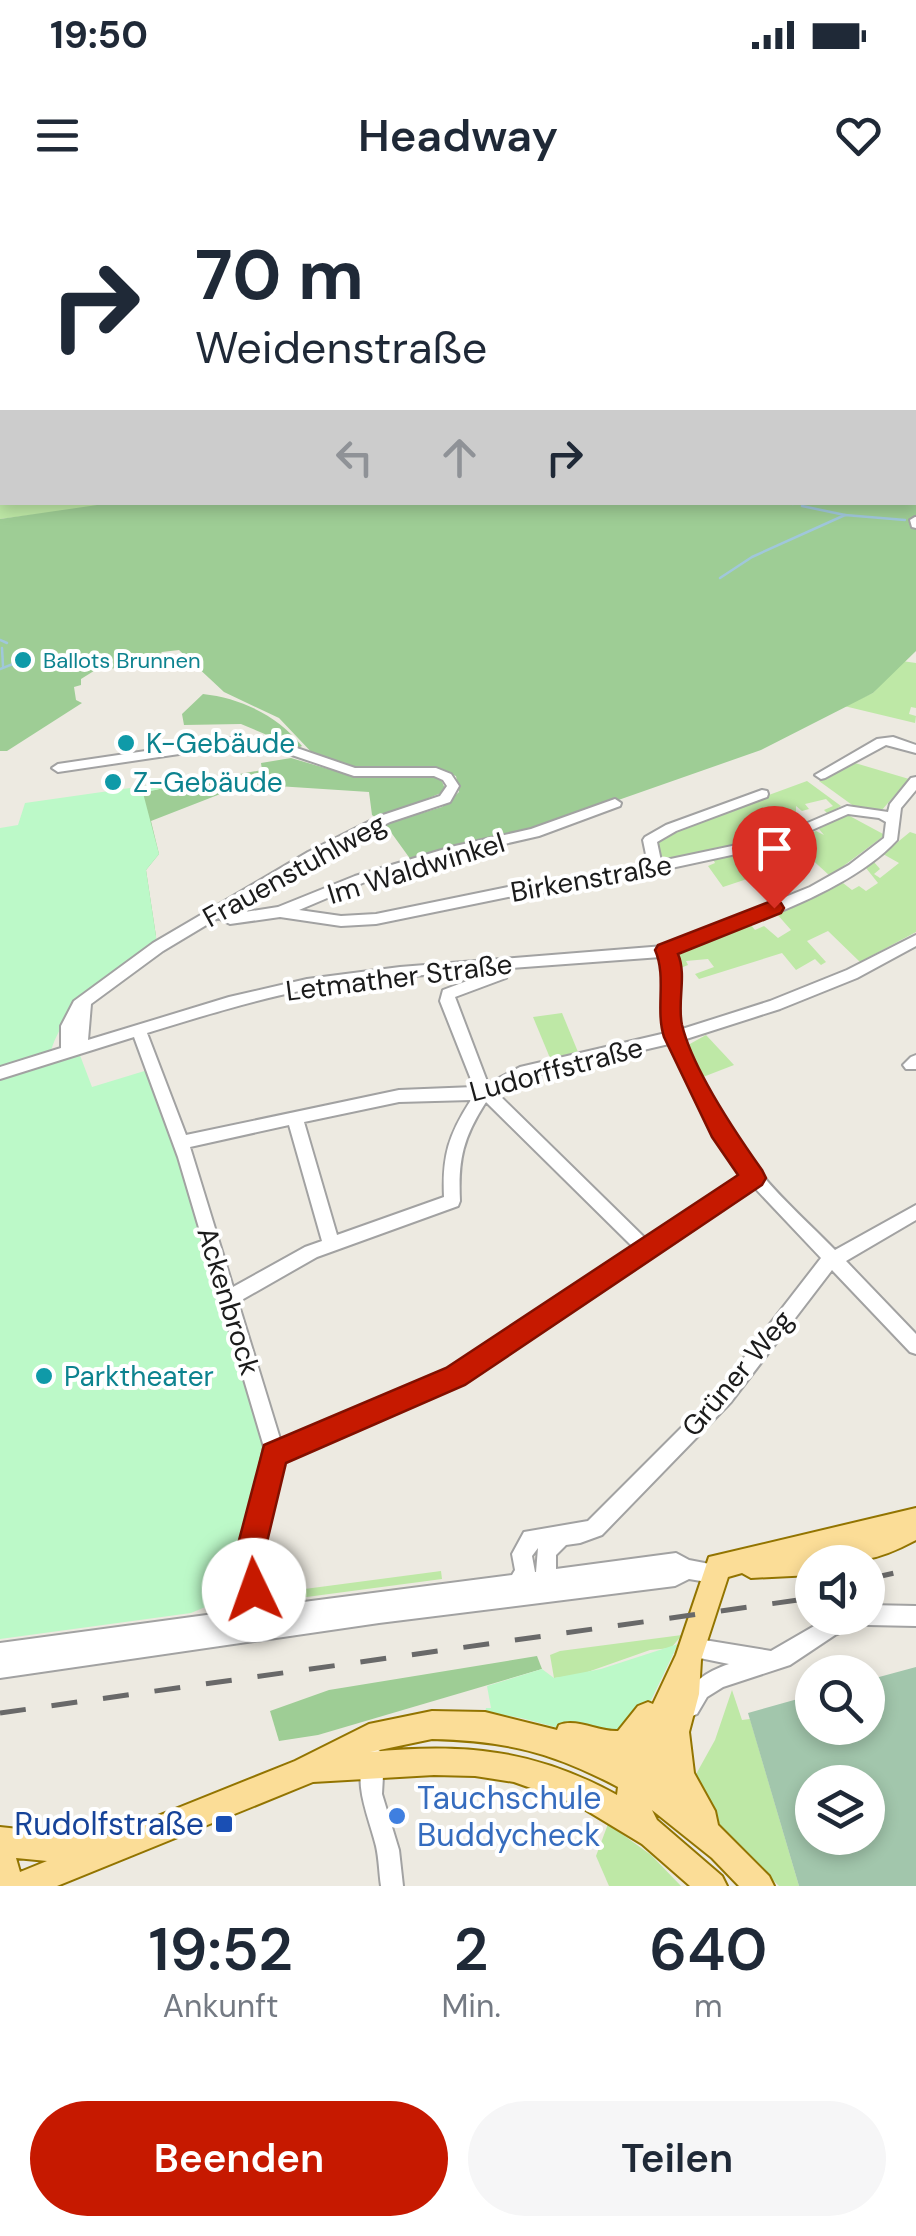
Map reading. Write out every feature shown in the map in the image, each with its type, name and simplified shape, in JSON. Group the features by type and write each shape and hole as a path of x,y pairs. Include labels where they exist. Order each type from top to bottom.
{"main road":[{"path":"645,1826 638,1788 687,1659 710,1568 799,1564 883,1542 916,1523"},
{"path":"687,1659 689,1685 678,1725 676,1754 686,1792 759,1886"},
{"path":"312,1768 340,1770 374,1756 454,1737 526,1735 550,1730 606,1748 622,1746 638,1734 665,1683 687,1659"},
{"path":"638,1788 678,1725"},
{"path":"22,1886 312,1768 346,1746 403,1730 450,1726 526,1735 638,1788 726,1848"},
{"path":"374,1756 484,1750 638,1788"},
{"path":"374,1756 514,1768 564,1783 645,1826 712,1886"},
{"path":"0,1842 102,1851"},
{"path":"0,1855 10,1886"}],"street":[{"path":"822,775 854,761 879,742 890,741 916,749"},
{"name":"Frauenstuhlweg","path":"58,768 233,742 288,749 344,770 436,772 452,782 452,792 445,799 378,822 217,910 96,991 79,1005 68,1026 75,1050"},
{"name":"Letmather Straße","path":"0,1073 306,984 666,950 835,880 890,840 896,806 916,781"},
{"path":"655,867 650,840 671,828 762,794"},
{"name":"Im Waldwinkel","path":"217,910 230,919 280,912 360,879 455,851 534,834 615,803"},
{"name":"Birkenstraße","path":"280,912 341,921 376,920 508,892 557,888 778,842 847,810 882,814 894,821"},
{"name":"Ludorffstraße","path":"181,1142 399,1096 484,1093 520,1073 675,1037 825,985 916,940"},
{"path":"666,950 670,961 670,1021 720,1130 754,1178 916,1346"},
{"path":"506,963 501,974 448,994 447,1001 484,1093 496,1100 645,1249"},
{"name":"Ackenbrock","path":"138,1030 181,1142 274,1454 246,1578 237,1590 249,1620"},
{"path":"227,1299 331,1244 452,1201 450,1156 463,1123 484,1093"},
{"path":"295,1118 331,1244"},
{"path":"274,1454 455,1377 754,1178"},
{"name":"Grüner Weg","path":"531,1583 522,1554 531,1539 595,1528 725,1396 832,1258 916,1212"},
{"path":"531,1583 546,1551 561,1536"},
{"path":"4,1662 214,1624 676,1562 710,1568"},
{"path":"4,1662 249,1620 451,1605 531,1583 573,1590 710,1568"},
{"path":"885,1615 916,1616"},
{"path":"678,1725 700,1690 718,1678 774,1662 816,1635"},
{"path":"687,1659 774,1662"},
{"path":"374,1756 372,1794 388,1850 392,1886"}],"green space":[{"path":"0,505 110,505 0,519"},
{"path":"97,505 916,505 916,651 873,693 761,750 530,831 411,860 385,824 442,807 459,792 456,776 426,767 370,771 316,757 279,718 224,692 179,650 162,652 156,659 122,668 97,669 74,687 76,700 82,703 7,751 0,751 0,519"},
{"path":"902,661 916,663 916,708 911,707 909,714 916,716 915,723 844,706 873,693"},
{"path":"203,694 258,710 302,746 298,748 241,724 184,725 182,714"},
{"path":"291,758 342,773 431,775 441,779 446,791 377,819 372,815 369,792 246,784 151,821 159,854 146,870 156,936 0,845 143,792 262,770 261,763"},
{"path":"855,763 909,779 881,811 855,807 819,781"},
{"path":"807,781 841,806 828,814 824,810 833,806 826,799 805,804 809,809 802,811 796,806 796,814 779,821 770,814 765,816 785,834 762,836 764,840 671,859 658,855 657,841 689,824"},
{"path":"172,782 172,786 143,793 159,854 146,870 157,943 81,1001 59,1031 51,1050 0,1066 0,828 18,825 25,803"},
{"path":"846,814 885,835 830,876 796,845 800,843 796,839 816,831 824,835 819,829"},
{"path":"910,832 916,834 916,932 860,962 828,931 807,941 826,962 821,965 815,959 796,970 782,953 699,979 695,974 714,967 708,959 686,961 688,965 678,969 678,951 750,924 755,930 764,926 778,938 791,930 776,913 843,883 852,890 859,886 866,891 878,883 866,868 874,862 880,869 874,874 880,878 899,863 883,854"},
{"path":"762,852 780,878 763,887 768,894 763,896 747,879 723,887 708,866 715,863 712,857 733,853 739,863 761,860 758,853"},
{"path":"562,1013 578,1052 550,1058 533,1017"},
{"path":"706,1035 734,1065 703,1077 688,1045"},
{"path":"78,1050 92,1087 151,1069 269,1446 222,1593 210,1605 191,1613 0,1639 0,1074"},
{"path":"270,1563 269,1579 281,1578 282,1592 441,1571 442,1579 284,1600 271,1595 262,1584 264,1565"},
{"path":"682,1635 671,1648 650,1650 579,1675 554,1678 550,1655 560,1651"},
{"path":"678,1644 643,1717 611,1742 485,1712 491,1708 487,1686 542,1669 554,1678 601,1669"},
{"path":"537,1656 542,1669 318,1735 279,1741 270,1711 329,1690"},
{"path":"916,1667 916,1886 799,1886 748,1713 795,1700 795,1745 885,1745 885,1675"},
{"path":"732,1690 742,1720 750,1719 799,1886 779,1886 720,1828 690,1785 715,1740"},
{"path":"608,1824 651,1855 681,1886 609,1886 596,1856"}],"waterway":[{"path":"802,506 845,515"},
{"path":"720,578 752,557 845,515"},
{"path":"845,515 905,520"},
{"path":"0,640 7,643"},
{"path":"2,648 3,666"},
{"path":"0,669 23,660"}],"railway":[{"path":"885,1575 916,1568"},
{"path":"0,1713 795,1600"}],"place":[{"name":"Ballots Brunnen","path":"23,660"},
{"name":"K-Gebäude","path":"126,743"},
{"name":"Z-Gebäude","path":"113,782"},
{"name":"Parktheater","path":"44,1376"},
{"name":"Tauchschule Buddycheck","path":"397,1816"},
{"name":"Rudolfstraße","path":"224,1824"}],"route":[{"path":"254,1590 246,1578 246,1567 274,1454 455,1377 754,1178 720,1130 675,1037 670,1021 670,956 666,950 774,908"}]}
